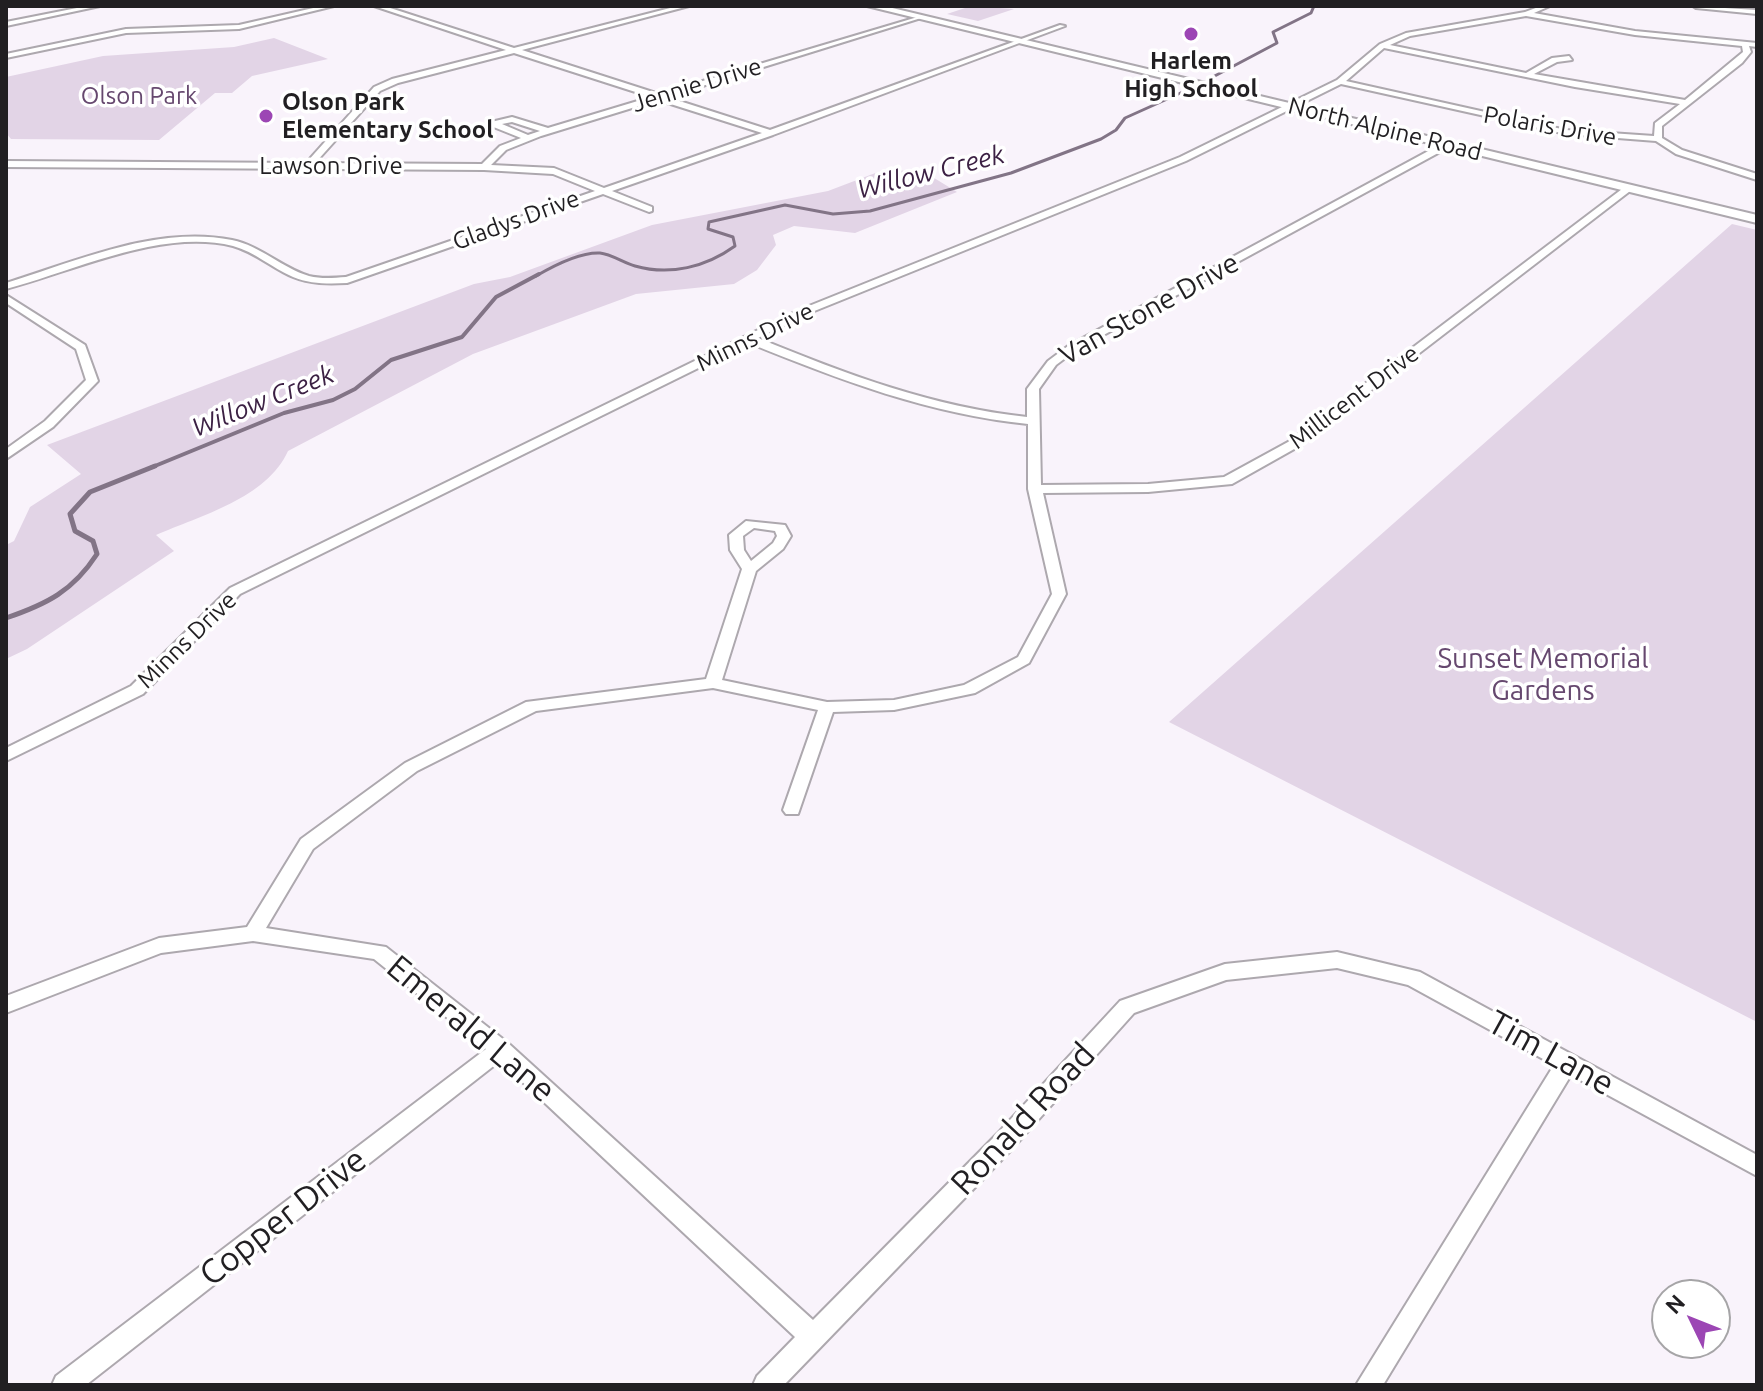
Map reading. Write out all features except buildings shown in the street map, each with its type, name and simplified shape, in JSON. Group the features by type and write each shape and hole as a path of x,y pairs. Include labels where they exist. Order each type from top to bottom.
{"main road":[{"name":"North Alpine Road","path":"872,6 1757,219"}],"street":[{"path":"6,24 97,6"},
{"path":"6,56 126,31 239,27 331,6"},
{"path":"377,6 770,133"},
{"path":"308,166 377,89 408,77 686,6"},
{"name":"Minns Drive","path":"6,755 137,690 235,591 803,312 1183,159 1340,82 1383,46 1408,34 1526,14 1547,6"},
{"path":"1696,6 1757,12"},
{"path":"1526,14 1635,33 1757,45"},
{"name":"Jennie Drive","path":"484,167 503,148 549,131 919,17"},
{"name":"Gladys Drive","path":"6,286 133,249 178,241 233,243 311,282 347,280 770,133 1062,26"},
{"path":"1658,139 1658,125 1739,61 1747,52 1745,44"},
{"path":"1383,46 1685,102"},
{"path":"1527,75 1555,60 1569,58"},
{"name":"Polaris Drive","path":"1340,82 1566,132 1658,139 1679,152 1757,177"},
{"path":"529,138 494,124 512,119 549,131"},
{"name":"Van Stone Drive","path":"253,934 307,844 411,767 532,706 713,683 827,707 894,705 969,689 1024,660 1059,594 1035,489 1033,389 1052,363 1072,348 1448,144"},
{"name":"Lawson Drive","path":"6,164 484,167 554,171 649,209"},
{"name":"Millicent Drive","path":"1035,489 1148,488 1227,481 1292,445 1629,188"},
{"path":"6,298 81,347 92,381 49,424 6,455"},
{"path":"750,339 914,402 984,417 1034,421"},
{"path":"713,683 749,569"},
{"path":"792,810 827,707"},
{"name":"Emerald Lane","path":"6,1005 159,946 253,934 379,952 501,1049 811,1335"},
{"name":"Tim Lane","path":"1337,960 1413,978 1757,1166"},
{"name":"Ronald Road","path":"766,1385 811,1335 1005,1141 1127,1007 1225,972 1337,960"},
{"name":"Copper Drive","path":"65,1385 501,1049"},
{"path":"1369,1385 1567,1062"}],"green space":[{"path":"971,6 1014,9 978,21 947,14"},
{"name":"Olson Park","path":"274,38 328,59 252,76 232,93 215,93 159,140 11,139 6,133 6,77 103,56 234,47"},
{"path":"878,172 926,173 957,192 855,233 794,226 773,235 776,245 757,270 734,284 636,294 473,354 288,451 265,481 231,504 156,535 174,551 27,649 6,659 6,545 14,541 30,507 81,474 47,445 474,284 510,277 652,225 828,191"},
{"name":"Sunset Memorial Gardens","path":"1732,224 1757,230 1757,1022 1169,722"}],"waterway":[{"name":"Willow Creek","path":"1209,79 1277,43 1273,32 1311,13 1314,6"},
{"name":"Willow Creek","path":"536,276 566,260 592,253 648,269 687,268 735,246 733,237 708,229 709,222 785,205 833,214 870,211 1011,173 1101,139 1116,130 1125,118 1185,91"},
{"name":"Willow Creek","path":"150,468 284,413 333,400 355,389 391,360 462,337 496,297 539,274"},
{"name":"Willow Creek","path":"150,468 155,466"},
{"name":"Willow Creek","path":"6,618 58,595 78,578 97,554 93,541 75,531 70,514 90,492 150,468"}],"place":[{"name":"Harlem High School","path":"1191,34"},
{"name":"Olson Park Elementary School","path":"266,116"}]}
